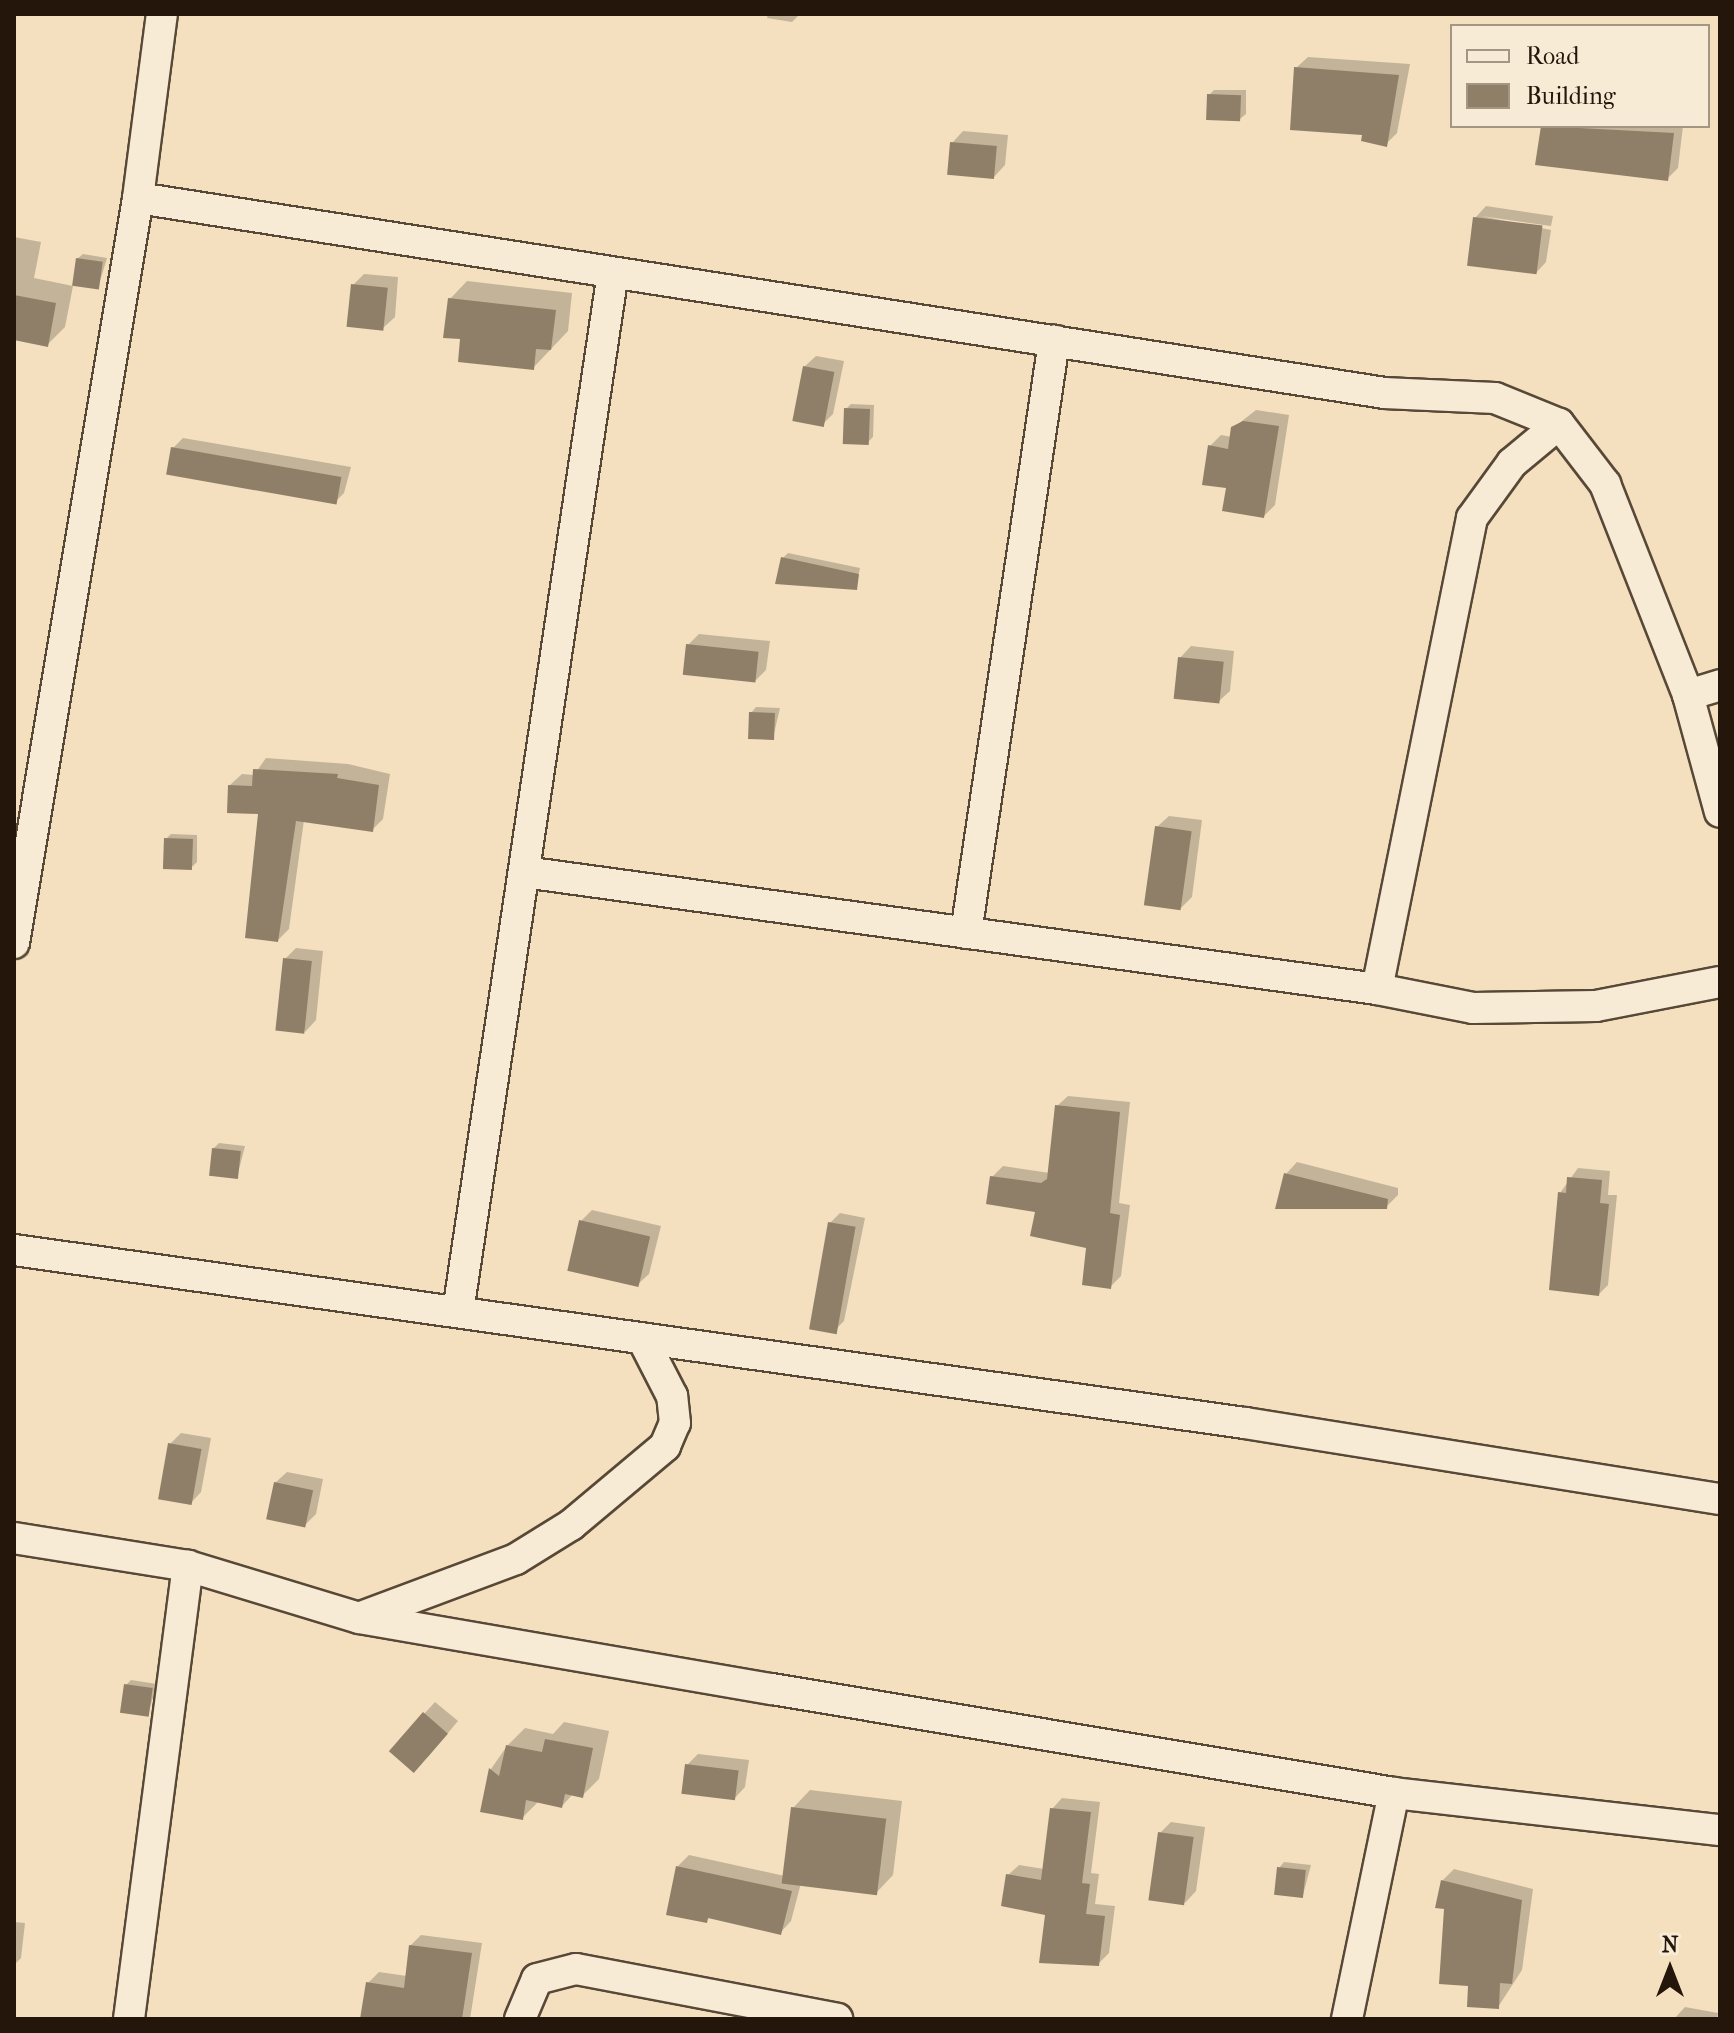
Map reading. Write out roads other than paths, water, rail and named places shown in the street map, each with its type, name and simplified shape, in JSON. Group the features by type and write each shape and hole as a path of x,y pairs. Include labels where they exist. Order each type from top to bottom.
{"street":[{"path":"14,943 138,198 162,14"},
{"path":"138,198 1384,393 1495,398 1559,424 1605,484 1688,695 1720,812"},
{"path":"458,1312 613,272"},
{"path":"966,933 1054,341"},
{"path":"1377,989 1472,518 1512,463 1559,424"},
{"path":"1688,695 1720,685"},
{"path":"524,872 1377,989 1473,1008 1596,1006 1720,982"},
{"path":"14,1250 1245,1423 1720,1499"},
{"path":"359,1618 516,1559 571,1525 665,1446 675,1423 672,1396 642,1338"},
{"path":"14,1538 188,1566 359,1618 1394,1793 1720,1830"},
{"path":"129,2019 188,1566"},
{"path":"1347,2019 1394,1793"},
{"path":"520,2019 537,1979 576,1969 837,2019"}]}
